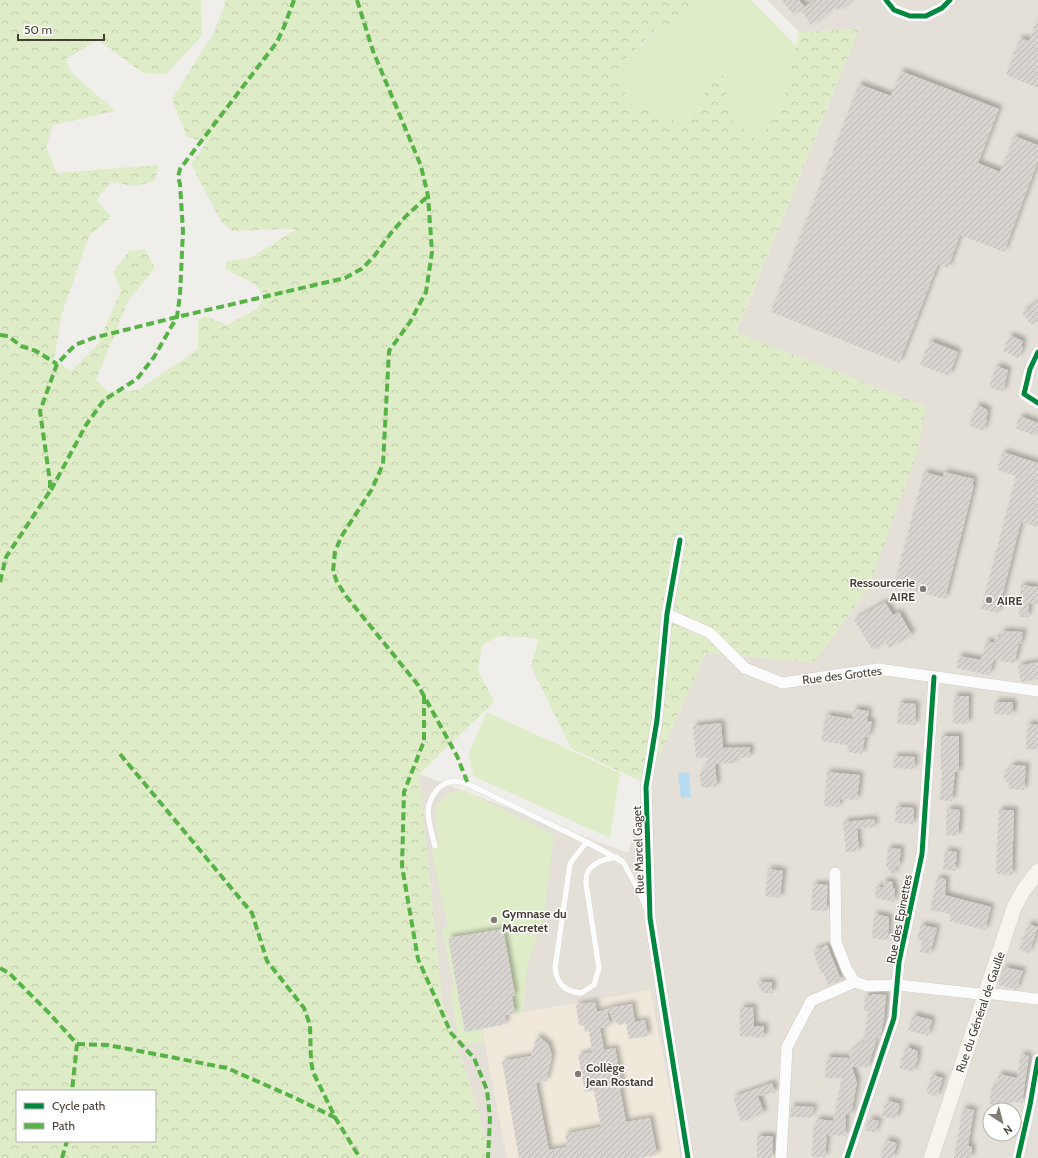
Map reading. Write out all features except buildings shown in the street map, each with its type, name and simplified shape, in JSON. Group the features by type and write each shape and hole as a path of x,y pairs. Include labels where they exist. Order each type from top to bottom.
{"main road":[{"name":"Rue du Général de Gaulle","path":"930,1158 1014,908 1023,891 1038,871"}],"street":[{"path":"886,0 894,10 910,16 926,16 942,8 950,0"},
{"path":"1038,352 1030,369 1024,394 1038,403"},
{"name":"Rue Marcel Gaget","path":"680,540 667,614 657,720 646,787 650,918 688,1158"},
{"name":"Rue des Grottes","path":"667,614 710,632 745,668 782,683 878,669 1038,691"},
{"name":"Rue des Epinettes","path":"847,1158 894,1018 899,962 922,854 934,677"},
{"path":"835,873 836,942 847,970 855,982 868,986 898,985 1038,999"},
{"path":"781,1158 787,1047 811,1001 855,982"},
{"path":"1018,1158 1030,1106 1038,1059"}],"lane":[{"path":"434,846 428,812 430,801 435,792 445,783 456,781 468,784 587,842 623,862 640,893 650,918"},
{"path":"587,842 570,864 555,968 556,976 561,986 571,992 582,994 594,985 598,968 586,884 587,874 593,865 605,859 617,858"}],"shaded area":[{"path":"767,0 1038,0 1038,1158 491,1158 476,1104 442,1001 419,774 628,853 646,784 706,653 814,662 868,589 736,333 859,29 799,32"},
{"name":"Collège Jean Rostand","path":"650,990 673,1107 680,1158 507,1158 480,1019"}],"green space":[{"path":"0,0 201,0 202,36 166,74 143,73 98,40 66,59 71,72 115,111 53,125 46,147 57,173 159,165 155,181 135,186 110,182 97,200 111,217 89,236 62,313 54,360 71,371 98,344 121,290 113,272 130,250 145,250 155,268 128,301 96,380 109,392 138,390 198,349 198,320 205,316 227,325 257,309 265,296 256,285 225,269 227,261 250,258 297,229 232,231 221,221 191,164 207,142 187,137 172,99 214,32 226,0 697,0 679,22 659,26 618,67 628,102 685,125 721,67 732,120 758,141 782,108 799,32 859,29 736,332 926,407 916,455 868,589 814,662 706,653 646,784 571,748 531,666 539,639 498,636 482,646 478,670 494,702 419,774 442,1001 476,1104 491,1158 0,1158"},
{"path":"697,0 751,0 796,46 782,108 758,141 732,120 721,67 685,125 628,102 618,67 660,26 679,22"},
{"path":"487,712 620,773 610,838 473,776 469,753"},
{"name":"Gymnase du Macretet","path":"464,790 554,835 544,913 527,967 523,1012 480,1019 483,1041 460,1046 450,991 455,990 442,928 448,927 431,847 439,845 435,814 436,805 451,792"}],"water":[{"path":"689,772 691,797 681,798 678,773"}],"marked path":[{"path":"51,490 86,425 104,400 137,379 154,357 177,317 180,295 183,231 180,184 178,177 180,169 277,42 294,0"},
{"path":"357,0 373,51 421,166 428,196 432,252 426,292 410,322 389,351 383,464 372,489 341,537 335,552 333,571 337,582 346,596 418,685 457,756 468,784"},
{"path":"0,582 6,557 50,491 40,411 57,364 75,345 93,338 177,317 345,278 363,268 406,216 428,196"},
{"path":"0,335 8,336 21,346 36,351 57,364"},
{"path":"424,696 424,741 404,792 402,866 418,959 451,1033 474,1058 487,1090 490,1118 488,1158"},
{"path":"120,754 252,913 267,961 304,1008 310,1025 311,1061 313,1072 336,1119 360,1158"},
{"path":"0,968 9,973 49,1013 77,1044 72,1090"},
{"path":"77,1044 108,1045 227,1068 336,1118"},
{"path":"62,1158 67,1142"}],"cycle path":[{"path":"886,0 894,10 910,16 926,16 942,8 950,0"},
{"path":"1038,352 1030,369 1024,394 1038,403"},
{"path":"680,540 667,614 657,720 646,787 650,918 688,1158"},
{"path":"847,1158 894,1018 899,962 922,854 934,677"},
{"path":"1018,1158 1030,1105 1038,1059"}],"place":[{"name":"Ressourcerie AIRE","path":"923,589"},
{"name":"AIRE","path":"989,600"},
{"name":"Gymnase du Macretet","path":"494,920"},
{"name":"Collège Jean Rostand","path":"578,1074"}]}
